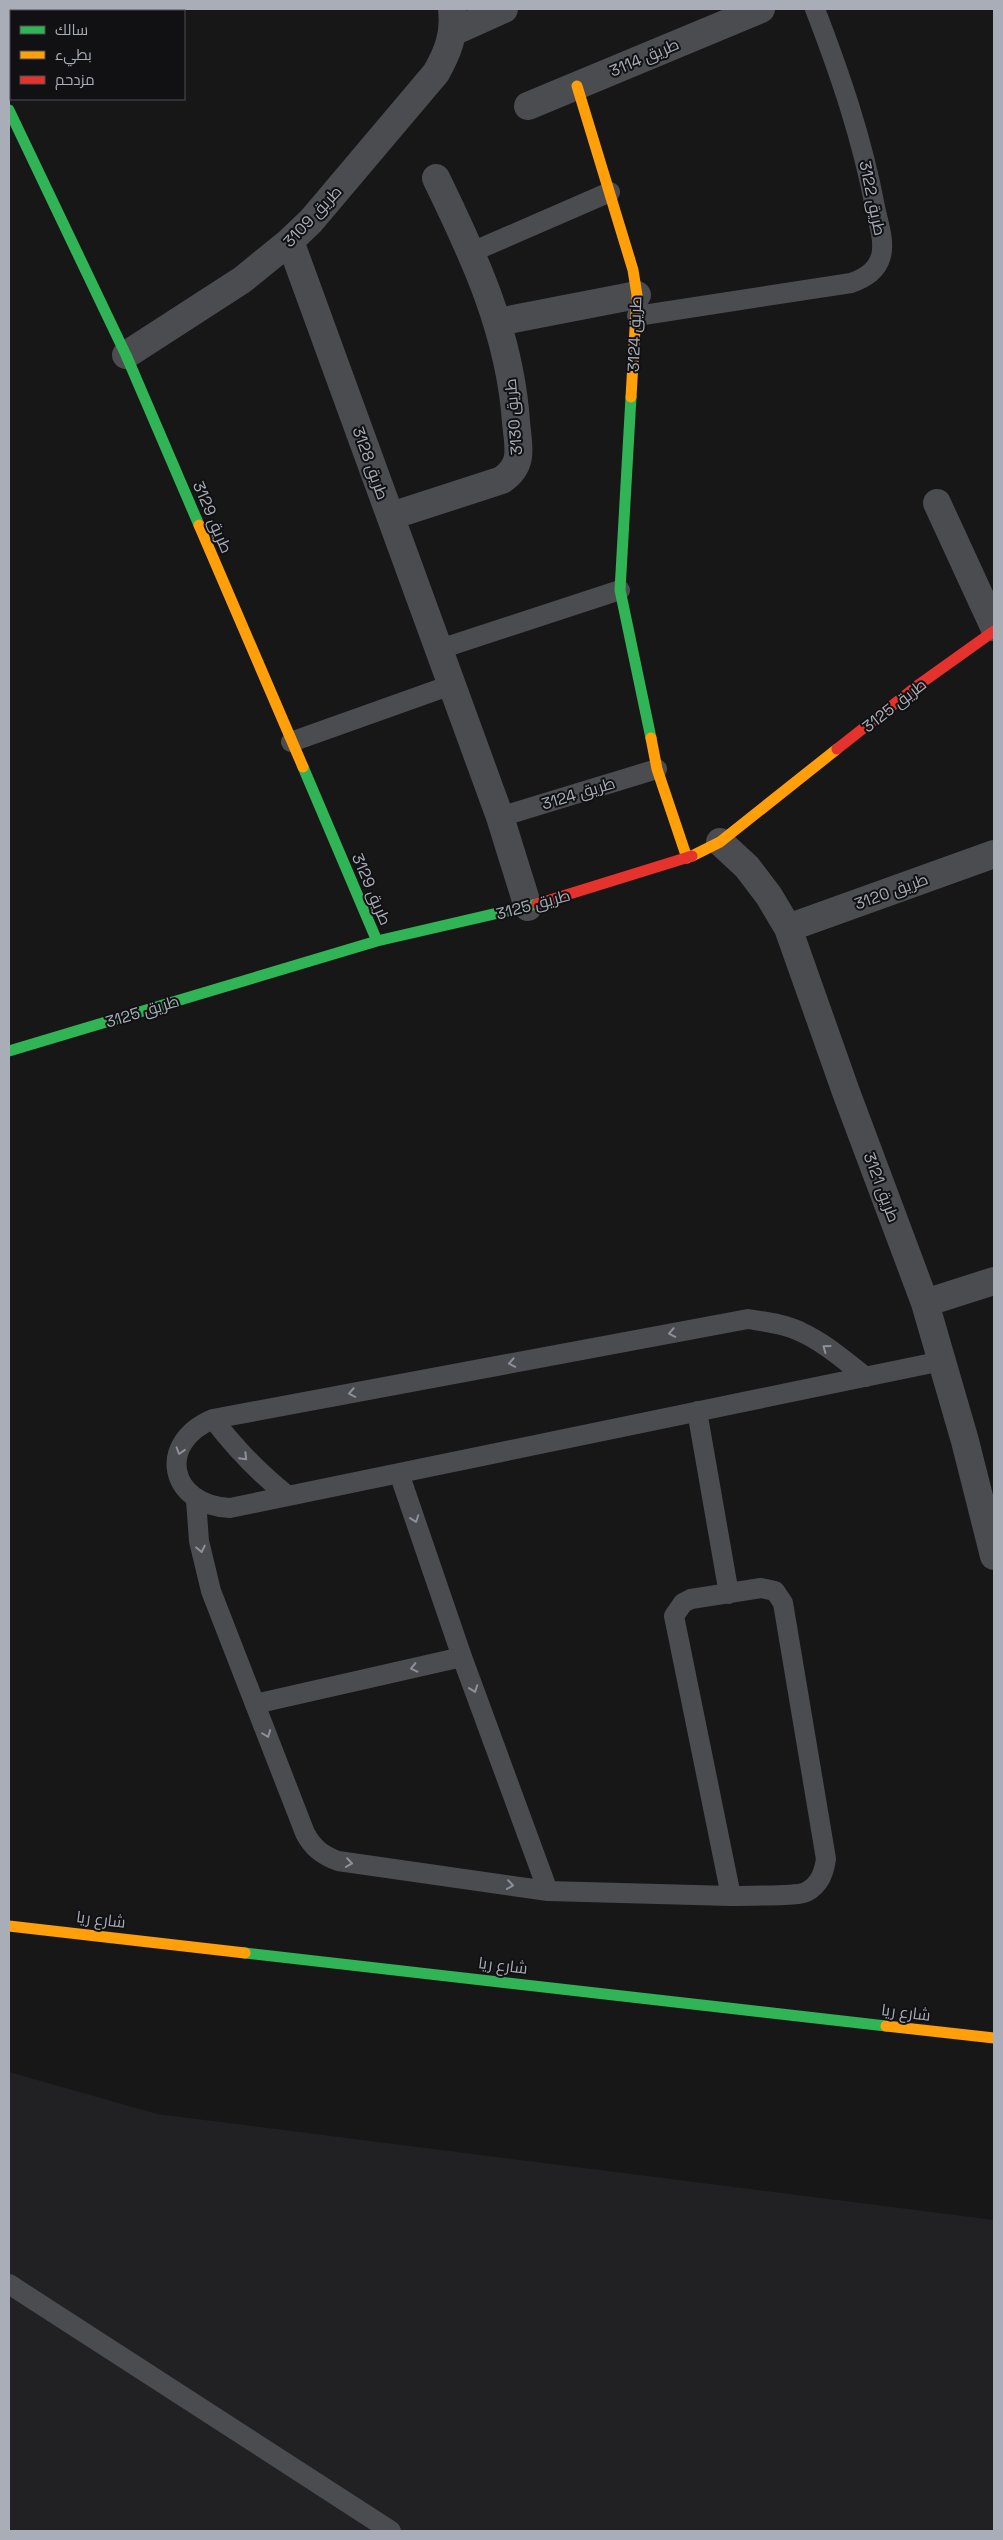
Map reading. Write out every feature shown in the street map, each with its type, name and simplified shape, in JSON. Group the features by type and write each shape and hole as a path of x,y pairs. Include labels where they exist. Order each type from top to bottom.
{"street":[{"name":"طريق 3109","path":"126,355 242,280 290,242 311,221 436,73 447,54 452,21 504,9"},
{"name":"طريق 3114","path":"528,106 761,9"},
{"name":"طريق 3124","path":"577,86 633,270 637,306 620,590 657,769 687,858"},
{"name":"طريق 3129","path":"9,110 126,355 377,941"},
{"name":"طريق 3130","path":"391,516 502,480 514,471 518,457 515,411 509,366 498,322 472,252 436,178"},
{"name":"طريق 3128","path":"290,242 391,516 437,650 500,818 528,908"},
{"path":"498,322 637,306"},
{"name":"طريق 3125","path":"9,1051 377,941 528,908 687,858 720,842 917,686 994,629 937,503"},
{"name":"طريق 3121","path":"720,842 747,867 770,896 788,928 846,1092 926,1303 994,1556"},
{"name":"طريق 3120","path":"788,928 994,854"},
{"path":"926,1303 994,1281"},
{"name":"شارع ريا","path":"9,1926 994,2038"}],"lane":[{"name":"طريق 3122","path":"637,306 851,283 864,278 875,268 881,256 882,242 869,176 842,79 815,9"},
{"path":"472,252 610,192"},
{"path":"437,650 620,590"},
{"path":"291,742 450,684"},
{"name":"طريق 3124","path":"500,818 657,769"},
{"path":"866,1377 821,1344 801,1332 778,1324 748,1319 213,1419 196,1426 184,1438 177,1454 177,1472 184,1488 196,1500 212,1507 230,1508 697,1412 866,1377 942,1361"},
{"path":"697,1412 729,1594"},
{"path":"213,1419 235,1448 260,1473 288,1496"},
{"path":"399,1473 462,1657 548,1890"},
{"path":"196,1500 199,1541 212,1592 305,1833 316,1849 326,1857 338,1862 548,1890 731,1896 805,1893 816,1884 824,1872 826,1859 780,1596 769,1589 761,1588 691,1599 683,1602 674,1616 674,1624 731,1896"},
{"path":"255,1704 462,1657"},
{"path":"9,2284 391,2531"}],"shaded area":[{"path":"9,2072 157,2114 994,2220 994,2531 9,2531"}],"traffic: fast":[{"path":"9,110 126,355 199,525"},
{"path":"631,397 620,590 651,738"},
{"path":"303,767 377,941"},
{"path":"9,1051 377,941 537,904"},
{"path":"245,1953 886,2026"}],"traffic: slow":[{"path":"577,86 633,270 637,295 631,397"},
{"path":"199,525 303,767"},
{"path":"651,738 657,769 687,858"},
{"path":"692,856 720,842 837,749"},
{"path":"9,1926 245,1953"},
{"path":"886,2026 994,2038"}],"traffic: jam":[{"path":"837,749 917,686 994,631"},
{"path":"537,904 692,856"}]}
